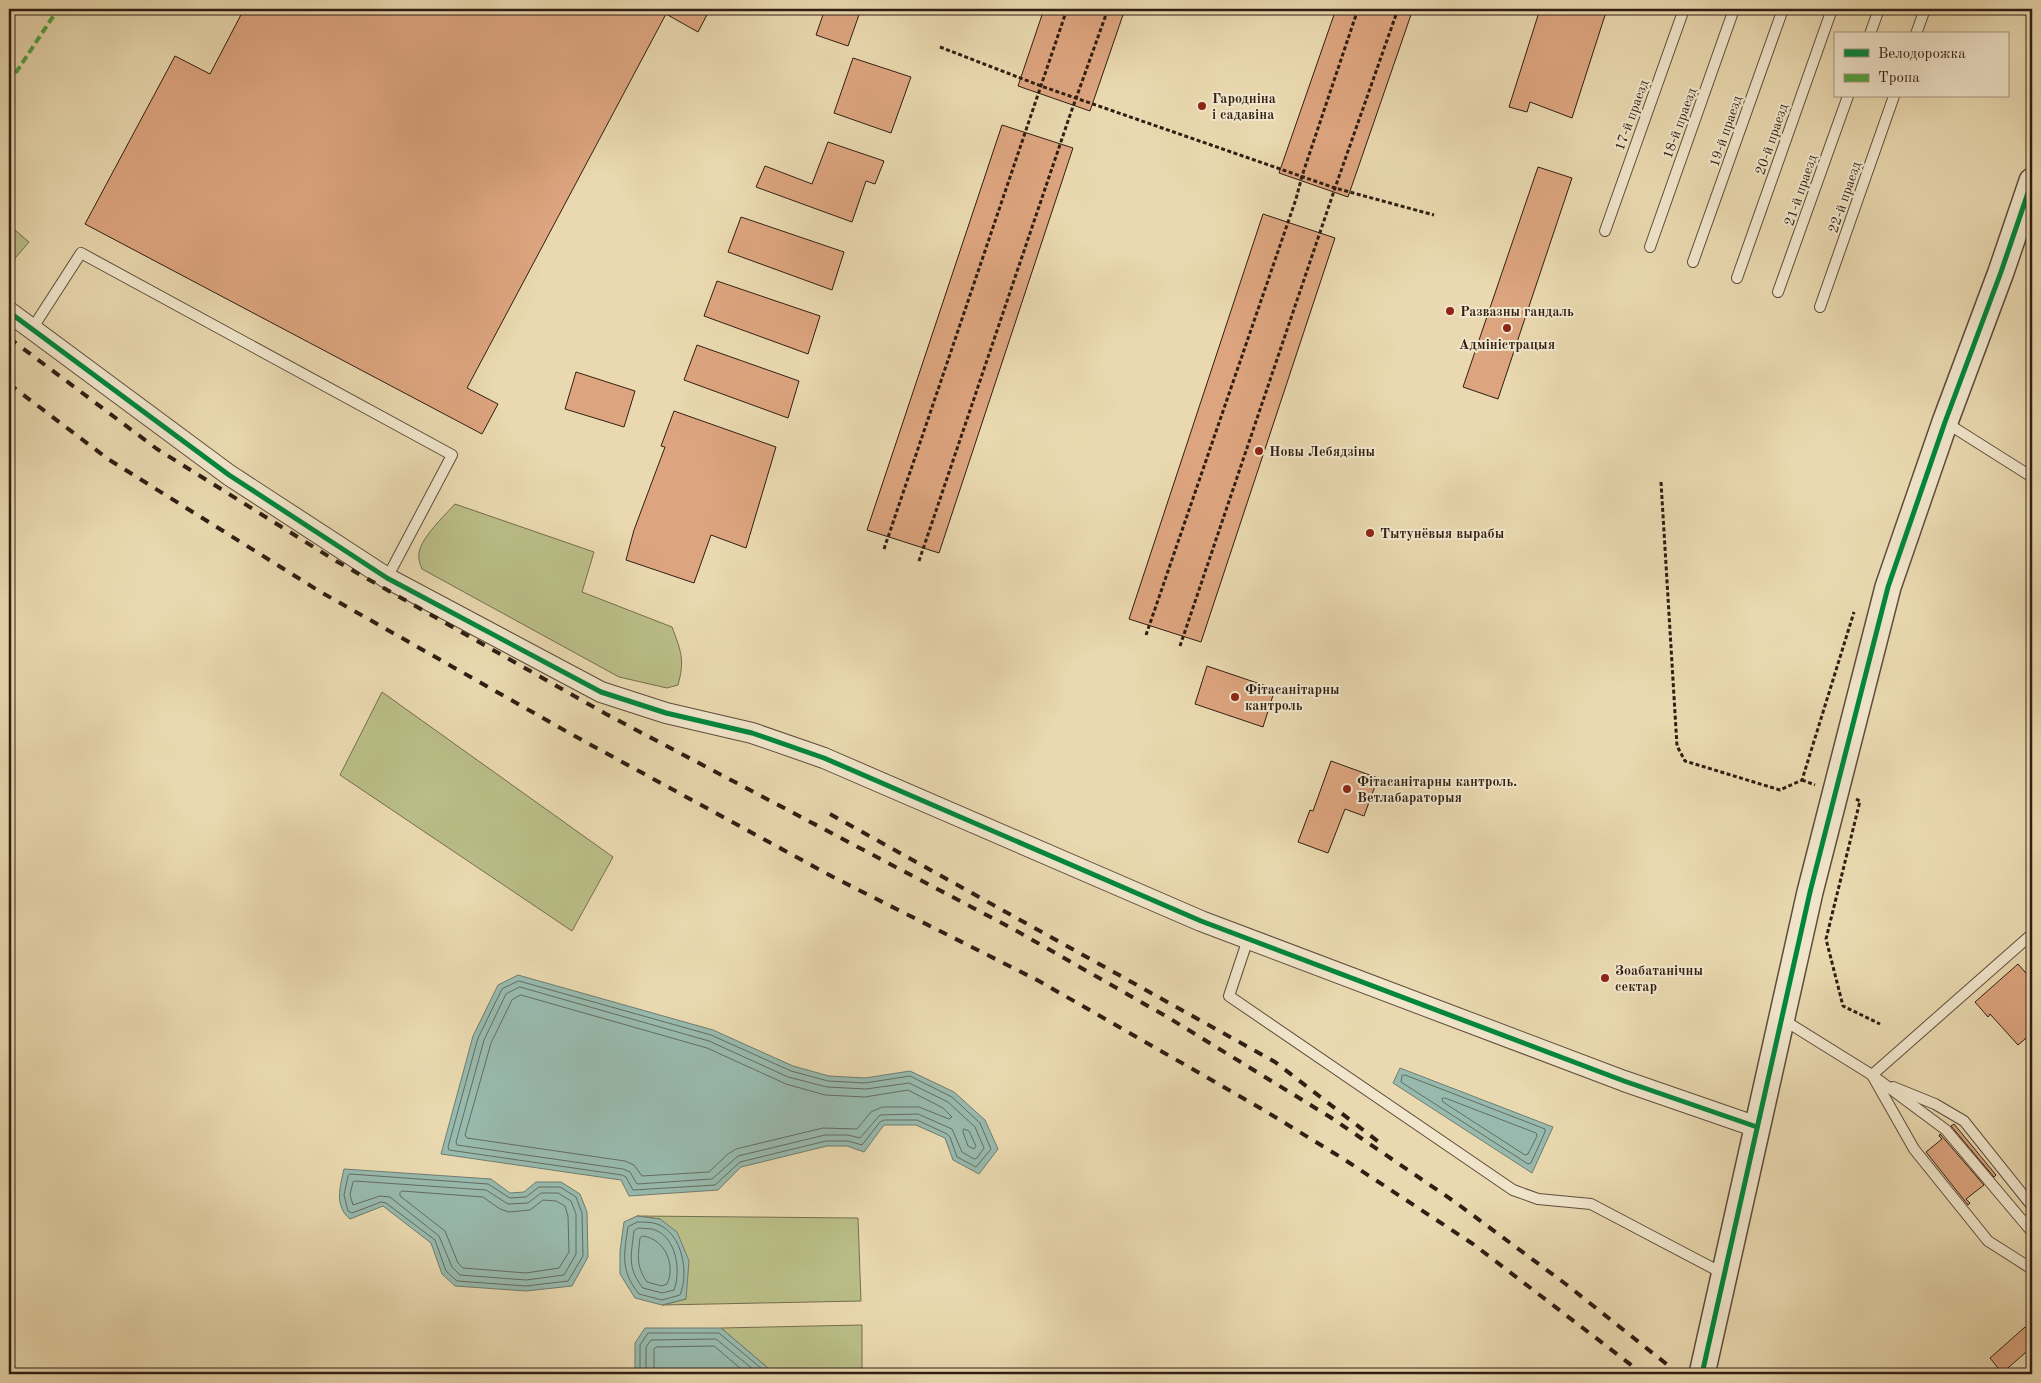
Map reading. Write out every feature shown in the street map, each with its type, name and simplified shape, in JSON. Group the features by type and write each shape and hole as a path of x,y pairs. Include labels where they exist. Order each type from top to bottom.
{"street":[{"path":"1702,1374 1780,1018 1835,792 1888,587 1944,422 2002,272 2032,181"},
{"path":"9,312 229,475 387,578 601,692 666,713 752,733 824,758 1200,921 1624,1081 1757,1127"}],"lane":[{"name":"17-й праезд","path":"1605,231 1684,9"},
{"name":"18-й праезд","path":"1650,247 1734,9"},
{"name":"19-й праезд","path":"1693,262 1783,9"},
{"name":"20-й праезд","path":"1736,278 1832,9"},
{"path":"1871,32 1879,9"},
{"path":"1917,32 1925,9"},
{"name":"21-й праезд","path":"1778,292 1847,98"},
{"name":"22-й праезд","path":"1820,307 1893,98"},
{"path":"32,329 81,253 452,455 387,578"},
{"path":"1944,422 2032,477"},
{"path":"1875,1078 2032,934"},
{"path":"1248,939 1229,996 1513,1190 1538,1198 1591,1204 1724,1275"},
{"path":"1780,1018 1875,1078 1946,1130 2032,1232"},
{"path":"1875,1078 1935,1104 1964,1121 2032,1206"},
{"path":"1875,1078 1914,1149 1988,1240 2032,1269"}],"path":[{"path":"884,549 1067,9"},
{"path":"920,561 1076,98 1108,9"},
{"path":"1146,635 1293,209 1302,176 1358,9"},
{"path":"1180,646 1335,188 1398,9"},
{"path":"940,47 1041,86 1335,188 1434,215"},
{"path":"1661,482 1678,746 1685,761 1780,790 1802,780 1860,801 1826,939 1843,1006 1880,1024"},
{"path":"1802,780 1854,612"}],"green space":[{"path":"9,225 29,242 11,263 9,260"},
{"path":"455,504 594,552 582,592 672,627 682,662 678,685 667,688 619,677 422,569 419,553 424,541"},
{"path":"382,692 613,857 572,931 340,775"},
{"path":"637,1216 858,1218 861,1301 662,1305 686,1299 660,1219"},
{"path":"862,1325 862,1374 775,1374 721,1328"}],"water":[{"path":"518,975 713,1030 793,1066 829,1076 865,1078 910,1071 954,1092 985,1120 998,1149 979,1174 953,1160 945,1138 916,1125 884,1125 864,1152 847,1146 827,1146 741,1167 718,1190 629,1196 621,1180 441,1154 473,1036 498,985"},
{"path":"1400,1068 1553,1127 1532,1173 1393,1083"},
{"path":"344,1169 491,1179 510,1193 524,1192 536,1182 561,1182 580,1194 587,1212 588,1257 572,1286 526,1291 455,1286 442,1274 431,1243 383,1206 350,1219 345,1214 339,1196"},
{"path":"637,1216 660,1219 677,1232 689,1261 686,1299 662,1305 635,1298 620,1274 620,1251 624,1222"},
{"path":"645,1328 721,1328 775,1374 635,1374 635,1343"}],"building":[{"path":"244,9 710,9 698,32 666,14 467,388 498,404 482,434 85,224 175,56 210,74"},
{"path":"825,9 861,9 848,46 816,35"},
{"path":"1044,9 1125,9 1090,111 1018,86"},
{"path":"1336,9 1413,9 1348,197 1279,173"},
{"path":"1540,9 1607,9 1572,118 1530,102 1527,112 1509,107"},
{"path":"853,58 911,77 891,133 834,113"},
{"path":"1002,125 1073,148 939,553 867,530"},
{"path":"828,142 884,161 875,184 866,181 852,222 756,187 765,166 812,184"},
{"path":"1538,167 1572,178 1498,399 1463,387"},
{"path":"1263,214 1335,238 1201,642 1129,619"},
{"path":"741,217 844,252 832,290 728,252"},
{"path":"717,281 820,316 808,354 704,316"},
{"path":"697,345 799,381 788,418 684,380"},
{"path":"576,372 635,391 624,427 565,409"},
{"path":"674,411 776,447 746,548 711,535 694,583 626,560 634,530 665,447 661,446"},
{"name":"Фітасанітарны кантроль","path":"1207,666 1275,689 1263,727 1195,704"},
{"path":"1331,761 1378,778 1364,816 1345,809 1328,853 1298,842 1310,810 1313,811"},
{"path":"2018,964 2032,980 2032,1033 2018,1045 1990,1014 1988,1017 1975,1002"},
{"path":"1954,1124 1996,1175 1994,1177 1951,1126"},
{"path":"1940,1134 1984,1185 1966,1199 1970,1203 1968,1205 1926,1152 1942,1139 1939,1136"},
{"path":"2025,1327 2032,1335 2032,1347 2002,1373 1990,1358"}],"railway":[{"path":"9,338 157,449 336,561 606,714 1015,930 1169,1018 1330,1117 1455,1202 1567,1285 1679,1374"},
{"path":"9,384 108,459 319,591 571,734 833,877 1039,981 1262,1109 1342,1158 1473,1244 1643,1374"},
{"path":"830,814 1275,1062 1384,1146"}],"marked path":[{"path":"9,83 58,9"}],"cycle path":[{"path":"1702,1374 1810,892 1888,587 2032,181"},
{"path":"9,312 229,475 387,578 601,692 666,713 752,733 824,758 1201,921 1624,1081 1757,1127"}],"place":[{"name":"Гародніна і садавіна","path":"1202,106"},
{"name":"Развазны гандаль","path":"1450,311"},
{"name":"Адміністрацыя","path":"1507,328"},
{"name":"Новы Лебядзіны","path":"1259,451"},
{"name":"Тытунёвыя вырабы","path":"1370,533"},
{"name":"Фітасанітарны кантроль","path":"1235,697"},
{"name":"Фітасанітарны кантроль. Ветлабараторыя","path":"1347,789"},
{"name":"Зоабатанічны сектар","path":"1605,978"}]}
